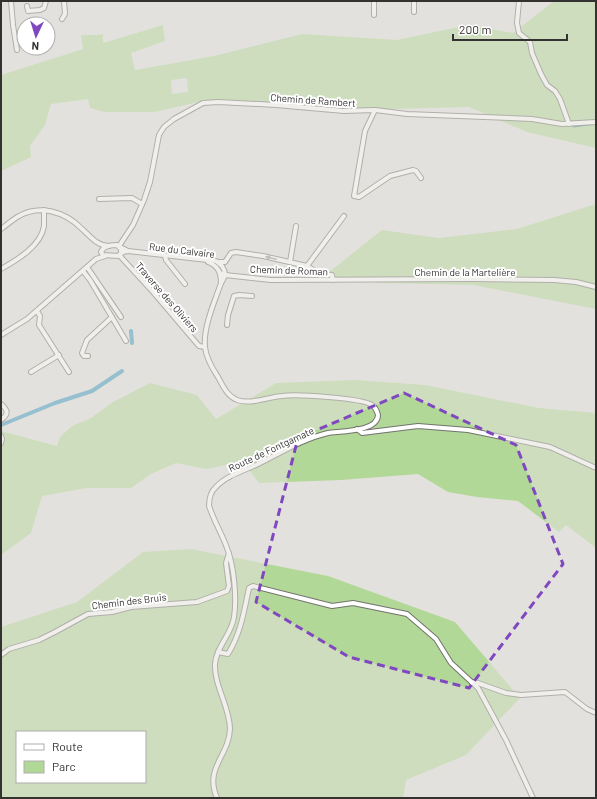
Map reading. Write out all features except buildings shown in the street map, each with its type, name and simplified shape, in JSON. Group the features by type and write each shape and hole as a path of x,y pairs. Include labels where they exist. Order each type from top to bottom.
{"street":[{"path":"10,1 12,25 16,45"},
{"path":"26,6 28,11 40,10 44,8 46,1"},
{"path":"62,20 65,14 64,1"},
{"path":"374,1 374,16"},
{"path":"414,1 414,12"},
{"path":"519,1 517,23 519,33 530,42 532,53 541,74 547,85 560,99 569,124"},
{"name":"Chemin de Rambert","path":"120,246 133,225 150,182 159,135 164,127 174,119 203,104 225,102 344,111 375,110 407,114 532,119 562,124 596,122"},
{"path":"375,110 375,113 370,118 365,131 354,196 356,198 359,197 390,176 401,172 413,170 421,178"},
{"path":"366,111 370,118"},
{"path":"98,199 132,198 142,204"},
{"path":"1,229 22,215 31,211 44,210 55,212 72,220 99,244 120,246 120,255"},
{"path":"1,270 18,259 38,240 44,227 44,210"},
{"path":"307,266 344,216"},
{"path":"290,262 296,226"},
{"path":"99,244 102,255 105,256"},
{"path":"1,335 20,324 37,311 96,259 101,251 109,246"},
{"name":"Rue du Calvaire","path":"120,246 128,251 218,262 222,266 225,275"},
{"path":"96,259 105,256 120,255 128,251"},
{"path":"218,262 225,262 231,254 236,252 263,256 307,266 320,274 332,275 333,279"},
{"name":"Traverse des Oliviers","path":"120,255 199,346 205,347"},
{"path":"165,256 166,260 185,284"},
{"name":"Chemin de Roman","path":"203,260 213,264 220,273 225,275 271,280 333,279"},
{"path":"87,267 121,317"},
{"path":"83,271 90,280 126,342"},
{"path":"220,273 221,283"},
{"path":"225,275 206,328 205,347 206,356 228,394 233,398 246,402 290,395 358,401 371,404 377,413 377,426 382,431"},
{"name":"Chemin de la Martelière","path":"333,279 554,280 576,282 596,287"},
{"path":"227,325 228,315 234,296 252,296"},
{"path":"37,311 40,316 39,325 69,372"},
{"path":"88,356 84,356 82,354 87,340 112,317"},
{"path":"31,372 58,355"},
{"path":"1,404 6,408 7,412 6,416 1,420"},
{"name":"Route de Fontgamate","path":"218,798 214,787 214,771 228,739 230,730 227,710 216,672 215,663 218,652 230,632 235,616 232,564 229,552 209,506 209,499 216,486 230,477 307,440 337,431 367,428 376,422"},
{"path":"357,429 362,433 418,426 468,430 550,447 596,468"},
{"path":"1,436 1,442"},
{"name":"Chemin des Bruis","path":"1,655 9,649 50,635 88,614 112,612 132,607 197,602 214,594 227,591 229,586 226,563 229,552"},
{"path":"218,652 228,654 235,642 242,622 249,588 253,586 332,606 353,603 407,614 436,639 451,663 478,688 506,740 533,798"},
{"path":"472,683 475,682 506,693 521,695 565,692 587,709 596,713"}],"highlighted area":[{"path":"404,393 516,445 563,564 469,688 349,657 256,602 298,438"}],"green space":[{"path":"554,1 596,1 596,148 527,132 469,107 353,110 229,100 208,100 154,112 104,112 90,108 88,99 51,104 45,125 30,146 31,157 1,171 1,75 83,49 81,35 103,34 103,43 163,25 165,41 131,53 135,70 214,56 302,34 397,40 468,25 513,33","holes":["187,78 188,92 172,94 171,80"]},
{"path":"596,204 596,309 473,285 384,283 324,276 382,230 439,238 517,229"},
{"path":"355,380 425,385 539,408 596,413 596,548 566,525 559,532 518,501 477,497 448,492 418,474 341,480 259,483 243,462 206,469 176,463 151,474 131,488 87,488 42,496 31,533 1,555 1,431 57,446 60,437 72,426 91,418 113,402 150,383 197,395 216,419 276,383"},
{"path":"191,549 328,576 455,622 520,698 466,755 406,780 403,798 1,798 1,627 77,602 143,552"}],"waterway":[{"path":"573,127 596,124"},
{"path":"131,331 132,343"},
{"path":"1,425 55,403 92,391 122,371"}]}
